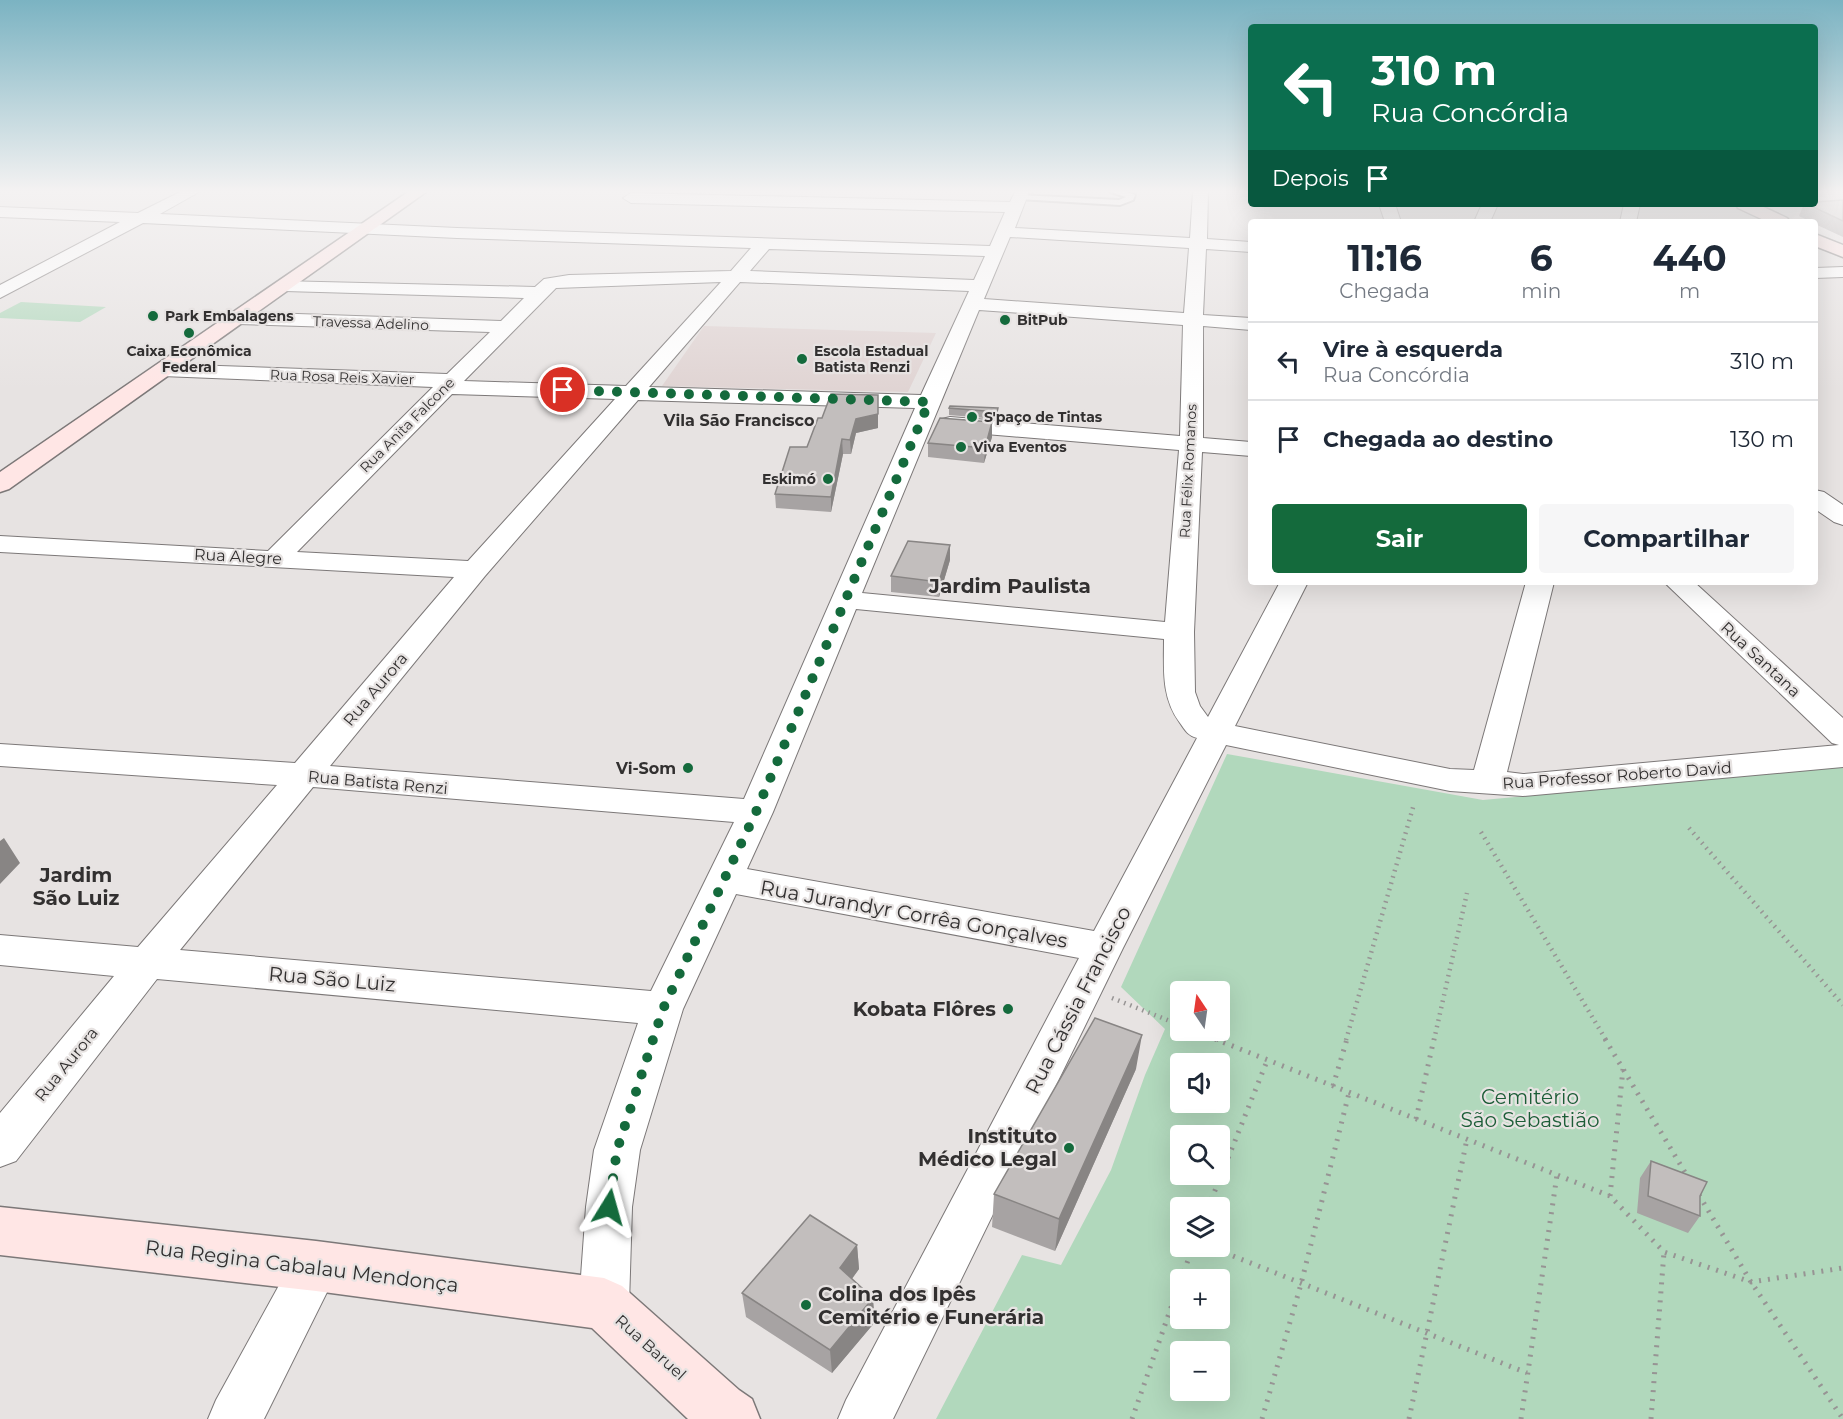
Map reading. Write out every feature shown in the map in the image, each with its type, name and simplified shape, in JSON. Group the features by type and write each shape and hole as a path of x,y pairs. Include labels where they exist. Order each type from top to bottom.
{"main road":[{"path":"0,484 323,258"},
{"name":"Rua Regina Cabalau Mendonça","path":"0,1231 316,1266 604,1304"},
{"name":"Rua Baruel","path":"604,1304 723,1416"}],"street":[{"path":"0,292 64,258"},
{"name":"Rua Aurora","path":"0,1147 147,963 302,775 476,570 752,258"},
{"name":"Rua Baruel","path":"604,1304 609,1207 617,1150 663,1009 756,812 925,412 993,258"},
{"name":"Rua Félix Romanos","path":"1197,258 1191,444 1179,632 1180,692 1185,708 1201,729 1215,733"},
{"path":"1818,273 1843,272"},
{"path":"285,285 538,293 550,283 569,280 736,276 976,295 1194,321 1248,324"},
{"name":"Rua Anita Falcone","path":"276,558 538,293"},
{"name":"Travessa Adelino","path":"237,318 504,327"},
{"name":"Rua Rosa Reis Xavier","path":"162,370 634,392 925,412 1248,449"},
{"path":"1818,497 1843,495"},
{"path":"1818,499 1843,517"},
{"name":"Rua Alegre","path":"0,544 476,570"},
{"name":"Rua Cássia Francisco","path":"866,1419 1094,968 1292,585"},
{"path":"1487,784 1539,585"},
{"name":"Rua Santana","path":"1681,585 1843,736"},
{"path":"847,600 1179,632"},
{"name":"Rua Professor Roberto David","path":"1215,733 1449,780 1487,784 1523,785 1843,756"},
{"name":"Rua Batista Renzi","path":"0,755 302,775 756,812"},
{"name":"Rua Jurandyr Corrêa Gonçalves","path":"725,879 1094,968"},
{"name":"Rua São Luiz","path":"0,950 663,1009"},
{"path":"235,1419 316,1266"}],"path":[{"path":"1333,1086 1414,804"},
{"path":"1689,828 1843,1005"},
{"path":"1481,832 1690,1180"},
{"path":"1416,1119 1467,893"},
{"path":"1094,968 1170,1019"},
{"path":"1219,1041 1610,1197 1664,1252 1751,1282 1843,1268"},
{"path":"1212,1197 1267,1061"},
{"path":"1610,1197 1623,1069"},
{"path":"1262,1419 1301,1284 1349,1093"},
{"path":"1409,1419 1467,1139"},
{"path":"1521,1419 1557,1175"},
{"path":"1696,1191 1751,1282 1843,1419"},
{"path":"1651,1419 1664,1252"},
{"path":"1230,1255 1527,1373"},
{"path":"1132,1419 1170,1312"}],"shaded area":[{"name":"Escola Estadual Batista Renzi","path":"704,326 936,333 908,392 662,386"}],"green space":[{"path":"21,302 106,307 80,322 0,318 0,313"},
{"name":"Cemitério São Sebastião","path":"1227,754 1483,800 1843,767 1843,1419 936,1419 1022,1255 1061,1265 1111,1170 1145,1075 1165,1029 1121,987"}],"building":[{"path":"831,394 878,395 878,414 856,419 850,440 842,439 831,497 775,494 790,447 807,447 818,418 822,418"},
{"path":"950,406 998,408 997,412 949,408"},
{"path":"940,418 992,422 985,448 928,443"},
{"path":"908,541 950,545 939,582 891,576"},
{"name":"Instituto Médico Legal","path":"1095,1018 1142,1035 1059,1219 994,1194"},
{"path":"1651,1161 1707,1182 1700,1196 1700,1216 1648,1196"},
{"name":"Colina dos Ipês Cemitério e Funerária","path":"810,1215 857,1245 840,1268 873,1298 830,1350 742,1293"}],"place":[{"name":"Park Embalagens","path":"153,316"},
{"name":"BitPub","path":"1005,320"},
{"name":"Caixa Econômica Federal","path":"189,333"},
{"name":"Escola Estadual Batista Renzi","path":"802,359"},
{"name":"S'paço de Tintas","path":"972,417"},
{"name":"Viva Eventos","path":"961,447"},
{"name":"Eskimó","path":"828,479"},
{"name":"Vi-Som","path":"688,768"},
{"name":"Kobata Flôres","path":"1008,1009"},
{"name":"Instituto Médico Legal","path":"1069,1148"},
{"name":"Colina dos Ipês Cemitério e Funerária","path":"806,1305"}],"district":[{"name":"Vila São Francisco","path":"739,420"},
{"name":"Jardim Paulista","path":"1010,586"},
{"name":"Jardim São Luiz","path":"76,886"}],"route":[{"path":"563,390 929,402 756,812 663,1009 617,1150 609,1207"}]}
